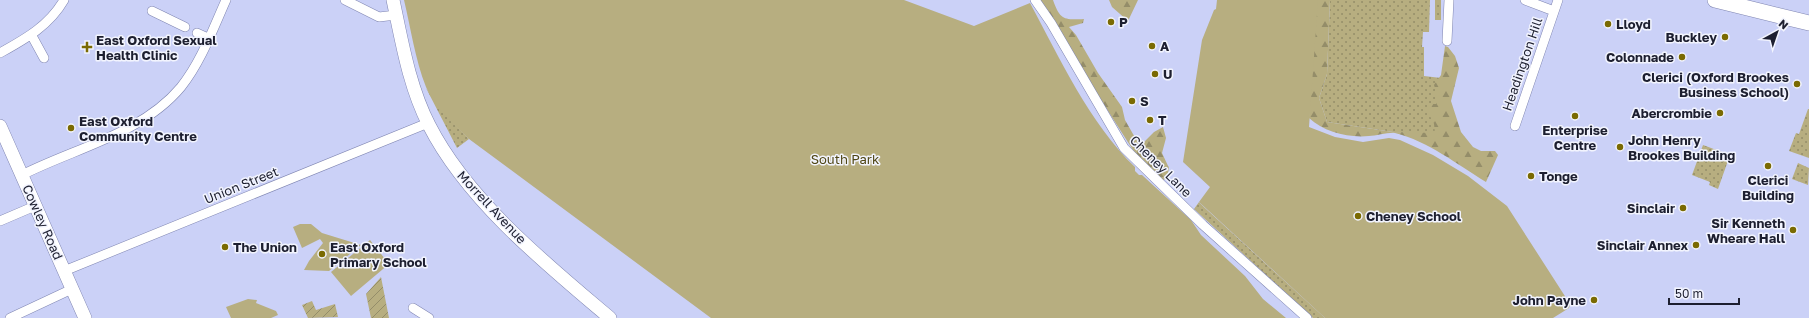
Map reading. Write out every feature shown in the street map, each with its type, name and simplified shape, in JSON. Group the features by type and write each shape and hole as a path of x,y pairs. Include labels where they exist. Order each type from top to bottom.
{"main road":[{"path":"1715,0 1809,23"}],"street":[{"path":"0,53 32,36 49,21 64,0"},
{"path":"22,175 139,122 150,116 170,99 181,86 208,38 226,0"},
{"path":"345,0 379,17 396,15"},
{"name":"Morrell Avenue","path":"393,0 410,76 428,123 446,155 477,195 542,259 610,318"},
{"name":"Cheney Lane","path":"1035,0 1055,30 1124,148 1214,235 1307,318"},
{"path":"1448,41 1449,0"},
{"name":"Headington Hill","path":"1525,0 1554,12"},
{"name":"Headington Hill","path":"1515,126 1558,0"},
{"path":"152,11 185,27"},
{"path":"197,33 208,38"},
{"path":"32,36 44,58"},
{"name":"Union Street","path":"64,270 428,123"},
{"name":"Cowley Road","path":"0,126 85,318"},
{"path":"0,221 35,206"},
{"path":"10,318 72,289"},
{"path":"413,308 429,318"}],"green space":[{"name":"South Park","path":"404,0 904,0 974,26 1030,3 1076,89 1104,131 1135,167 1135,171 1139,175 1142,175 1191,220 1201,235 1245,276 1263,299 1286,318 711,318 469,139 451,121 439,108 426,87 416,55"},
{"path":"1037,0 1053,0 1058,12 1067,19 1084,19 1083,23 1069,27 1076,35 1098,73 1122,107 1125,120 1137,141 1143,143 1154,132 1163,127 1166,138 1162,153 1169,168 1167,178 1163,180 1140,161"},
{"path":"1109,0 1138,0 1128,21 1112,7"},
{"name":"Cheney School","path":"1217,0 1318,0 1309,127 1335,137 1363,142 1389,138 1400,140 1433,155 1468,176 1507,206 1570,304 1569,308 1553,318 1325,318 1199,202 1210,187 1183,162 1202,40 1214,10 1216,9"},
{"path":"1316,0 1330,0 1327,74 1319,98 1327,122 1393,132 1435,133 1434,124 1426,108 1429,104 1436,104 1437,94 1434,85 1441,75 1445,46 1448,47 1455,56 1459,68 1451,101 1461,132 1473,147 1481,151 1495,151 1498,155 1486,182 1442,154 1407,137 1395,133 1372,136 1345,135 1322,127 1309,118"},
{"path":"1330,0 1430,0 1429,32 1423,32 1422,47 1424,47 1424,76 1441,78 1439,136 1393,132 1327,122 1319,98 1327,74"},
{"path":"1435,0 1441,0 1441,20 1435,20"},
{"path":"426,88 443,112 469,139 457,148"},
{"path":"1808,109 1809,158 1789,151 1796,133 1799,134"},
{"path":"1703,145 1730,155 1718,189 1709,185 1710,182 1692,175"},
{"path":"1798,163 1809,168 1808,185 1792,179"},
{"path":"1199,202 1325,318 1313,318 1194,209"},
{"path":"300,224 311,224 322,233 361,245 329,271 304,270 323,243 320,239 302,248 293,227"},
{"path":"370,240 389,264 351,296 331,272"},
{"path":"381,277 389,318 371,318 366,294"},
{"path":"248,299 257,300 256,303 276,311 278,315 271,318 231,318 226,307"},
{"path":"312,301 316,310 335,304 338,317 308,318 302,305"}],"place":[{"name":"P","path":"1111,22"},
{"name":"Lloyd","path":"1608,24"},
{"name":"Buckley","path":"1725,37"},
{"name":"A","path":"1152,46"},
{"name":"East Oxford Sexual Health Clinic","path":"87,47"},
{"name":"Colonnade","path":"1682,57"},
{"name":"U","path":"1155,74"},
{"name":"Clerici (Oxford Brookes Business School)","path":"1797,84"},
{"name":"S","path":"1132,101"},
{"name":"Abercrombie","path":"1720,113"},
{"name":"Enterprise Centre","path":"1575,116"},
{"name":"T","path":"1150,120"},
{"name":"East Oxford Community Centre","path":"71,128"},
{"name":"John Henry Brookes Building","path":"1620,147"},
{"name":"Clerici Building","path":"1768,166"},
{"name":"Tonge","path":"1531,176"},
{"name":"Sinclair","path":"1683,208"},
{"name":"Cheney School","path":"1358,216"},
{"name":"Sir Kenneth Wheare Hall","path":"1793,230"},
{"name":"Sinclair Annex","path":"1696,245"},
{"name":"The Union","path":"225,247"},
{"name":"East Oxford Primary School","path":"322,254"},
{"name":"John Payne","path":"1594,300"}]}
